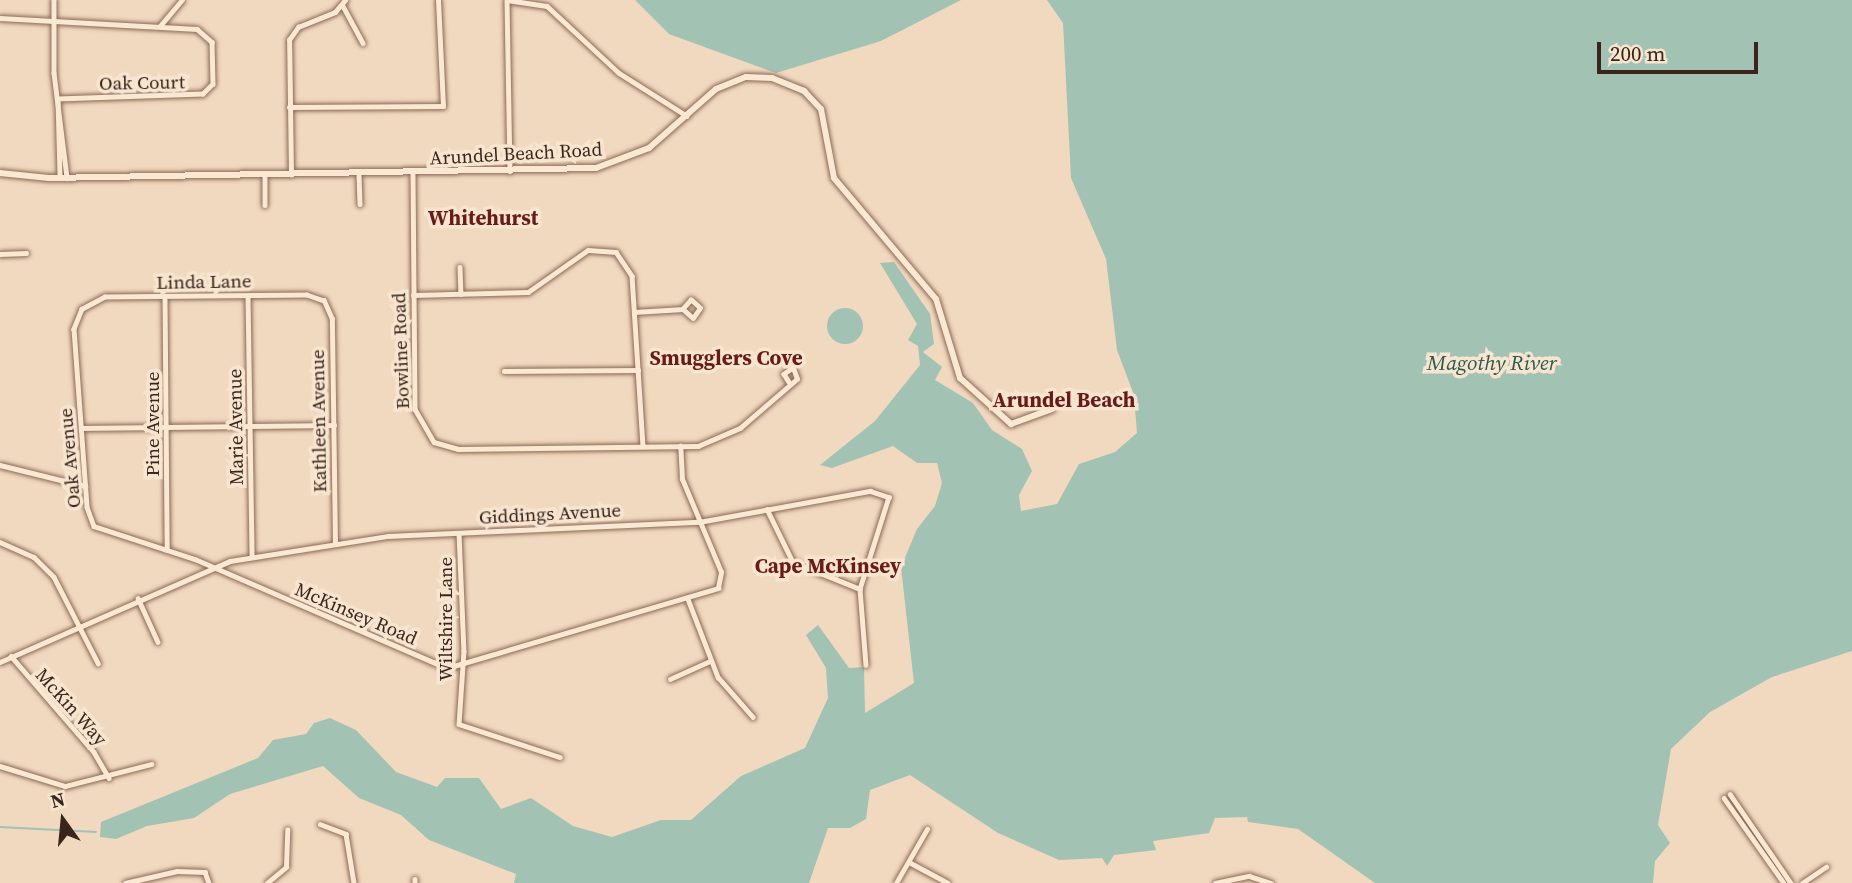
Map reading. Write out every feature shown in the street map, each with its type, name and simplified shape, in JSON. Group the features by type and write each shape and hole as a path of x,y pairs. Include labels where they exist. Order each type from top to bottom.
{"street":[{"path":"54,0 52,20 64,178"},
{"path":"159,26 182,0"},
{"path":"289,107 443,106 438,0"},
{"path":"510,172 507,0 547,6 622,76 688,117"},
{"path":"291,176 291,36 344,3 363,43"},
{"name":"Oak Court","path":"0,18 197,29 210,37 214,78 208,91 58,99"},
{"name":"Arundel Beach Road","path":"0,173 64,178 359,175 510,172 619,163 688,117 710,93 746,78 772,78 804,91 825,118 837,184 941,309 960,379 1011,424 1052,409"},
{"name":"Bowline Road","path":"413,174 415,409 434,442 458,449 680,446 734,433 789,382"},
{"path":"359,175 360,204"},
{"path":"265,176 265,205"},
{"path":"413,295 530,292 600,248 627,262 634,313 643,446"},
{"path":"0,254 26,253"},
{"path":"460,267 461,294"},
{"name":"Linda Lane","path":"85,306 105,297 248,296 324,301"},
{"name":"Marie Avenue","path":"248,296 252,557"},
{"name":"Pine Avenue","path":"165,297 167,550"},
{"path":"634,313 683,309 694,317 700,308 691,300 683,309"},
{"name":"Kathleen Avenue","path":"324,301 332,319 335,544"},
{"name":"Oak Avenue","path":"85,306 74,329 88,515 99,530 212,566"},
{"path":"504,371 638,370"},
{"path":"81,428 334,425"},
{"path":"680,446 682,479 699,522"},
{"path":"0,465 85,486"},
{"name":"Giddings Avenue","path":"212,566 335,544 459,533 699,522 864,491 889,496 860,589"},
{"path":"767,509 793,562 860,589 866,665"},
{"name":"McKinsey Road","path":"212,566 441,666 463,667 715,590 723,577 699,522"},
{"name":"Wiltshire Lane","path":"459,533 463,667 456,715 461,727 559,757"},
{"path":"0,542 45,567 80,623 98,663"},
{"path":"0,662 80,623 212,566"},
{"path":"138,598 158,642"},
{"path":"688,599 710,661 733,700 753,717"},
{"name":"McKin Way","path":"11,656 94,752 109,778"},
{"path":"670,679 710,661"},
{"path":"0,766 58,786 109,778 151,764"},
{"path":"1730,794 1791,883"},
{"path":"1724,798 1784,883"},
{"path":"320,824 346,834 354,883"},
{"path":"895,883 927,829"},
{"path":"267,883 286,867 287,830"},
{"path":"909,862 948,883"},
{"path":"1802,883 1826,867"},
{"path":"125,883 147,874 205,872 209,883"},
{"path":"1215,883 1249,876 1271,883"}],"water":[{"path":"635,0 961,0 881,41 776,73 669,34"},
{"name":"Magothy River","path":"1047,0 1852,0 1852,651 1772,677 1710,712 1671,749 1658,825 1670,843 1655,861 1653,883 1375,883 1298,829 1248,822 1247,817 1215,818 1209,833 1153,841 1156,850 1114,855 1107,866 1102,858 1059,860 998,833 910,775 870,790 866,819 850,828 828,828 809,883 514,883 516,874 429,840 401,815 359,798 323,766 230,794 194,818 147,826 116,839 100,837 101,822 258,758 273,740 306,734 314,723 330,718 356,730 396,772 437,787 445,778 479,778 501,809 531,798 573,826 612,837 661,820 691,820 741,776 805,748 828,698 826,668 806,635 818,625 849,668 864,667 865,713 914,683 901,567 917,529 935,506 942,483 937,463 917,463 893,446 832,468 820,465 875,421 920,365 918,346 908,340 917,324 880,263 894,262 930,314 934,344 923,352 942,367 935,380 973,403 992,430 1022,449 1032,471 1019,495 1021,511 1057,504 1079,464 1115,452 1137,433 1134,395 1117,350 1106,259 1071,178 1063,23"},
{"path":"845,308 858,313 863,326 858,339 845,344 832,339 827,326 832,313"}],"waterway":[{"path":"0,827 96,832"}],"district":[{"name":"Whitehurst","path":"483,218"},
{"name":"Smugglers Cove","path":"726,358"},
{"name":"Arundel Beach","path":"1064,400"},
{"name":"Cape McKinsey","path":"828,566"}]}
